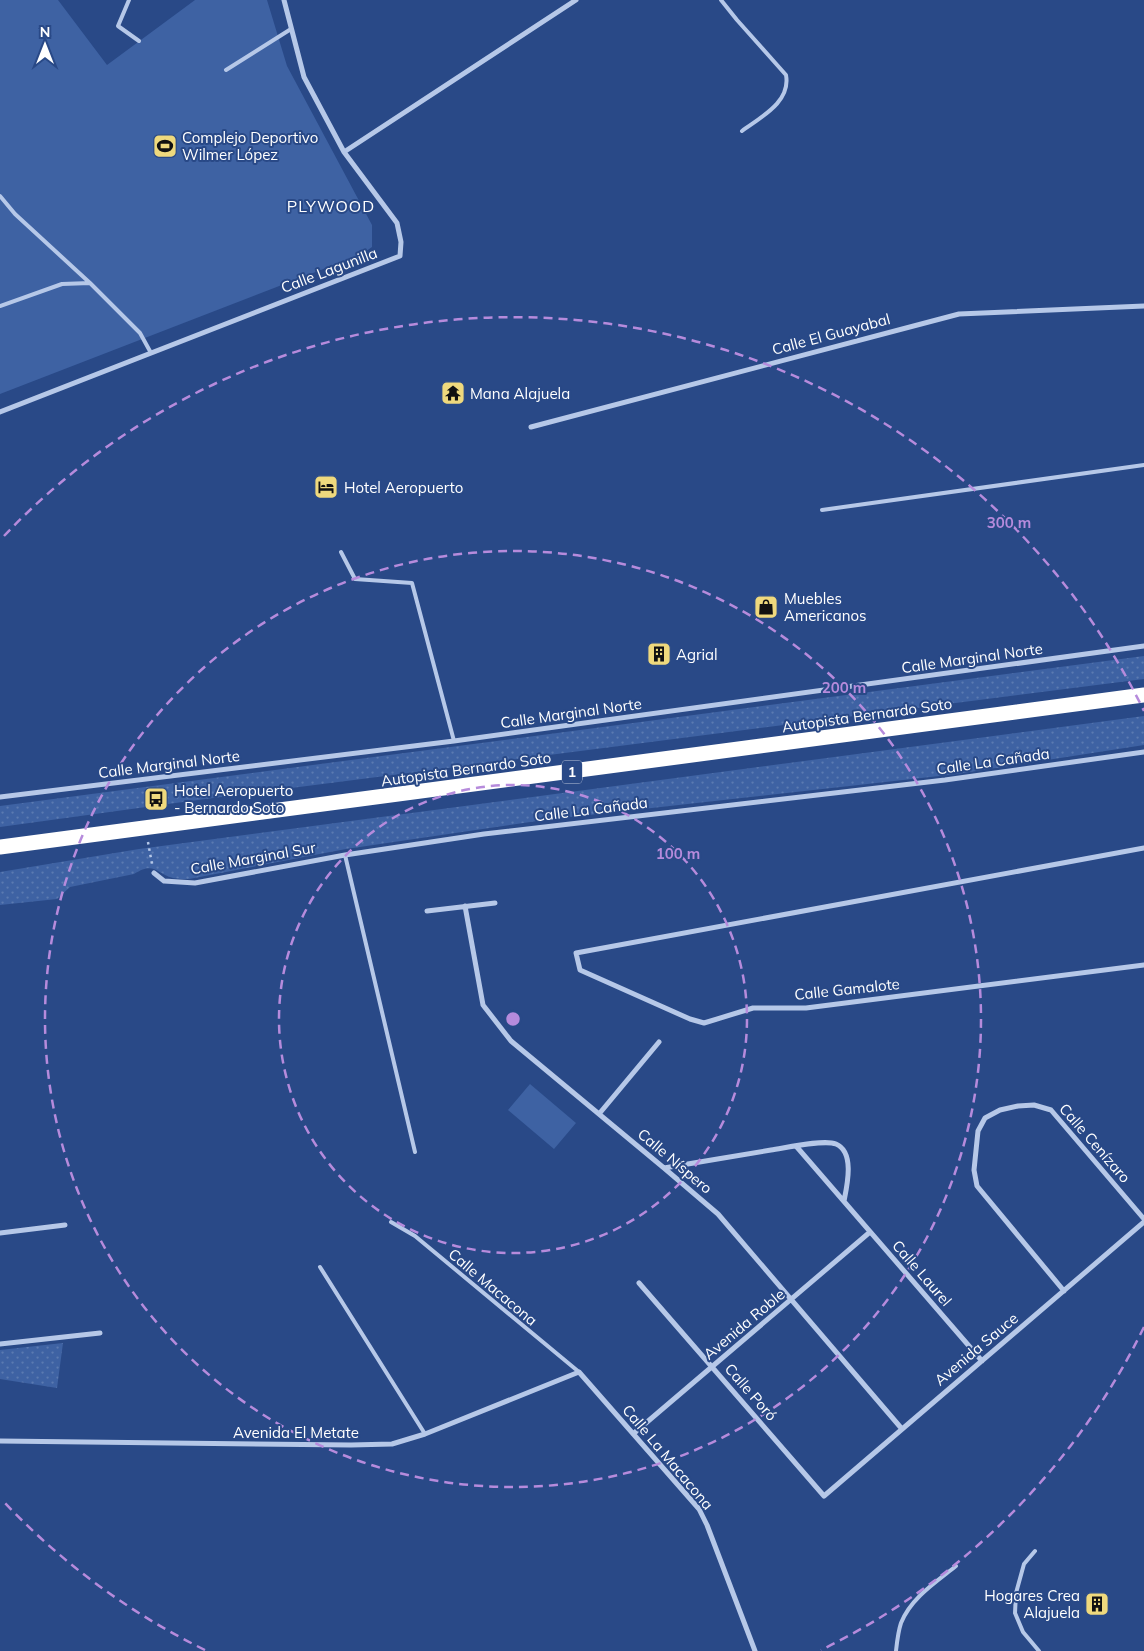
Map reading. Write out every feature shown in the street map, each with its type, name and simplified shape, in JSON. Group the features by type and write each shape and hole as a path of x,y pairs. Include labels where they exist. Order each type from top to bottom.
{"highway":[{"name":"Autopista Bernardo Soto","path":"0,847 1144,695"}],"street":[{"name":"Calle Lagunilla","path":"0,412 400,256 401,242 398,223 344,152 304,77 284,0"},
{"path":"344,152 576,0"},
{"name":"Calle El Guayabal","path":"532,427 959,314 1144,306"},
{"name":"Calle Marginal Norte","path":"0,798 454,741 1144,646"},
{"name":"Calle La Cañada","path":"345,855 484,834 935,782 1144,752"},
{"name":"Calle Gamalote","path":"1144,848 576,953 580,970 674,1012 704,1023 753,1008 806,1008 1144,965"},
{"name":"Calle Marginal Sur","path":"154,873 164,881 195,883 345,855"},
{"path":"428,911 495,903"},
{"name":"Calle Níspero","path":"465,906 483,1005 511,1041 718,1214 902,1429"},
{"path":"600,1114 659,1042"},
{"name":"Calle Cenízaro","path":"1064,1291 976,1186 974,1170 978,1130 985,1118 1000,1110 1018,1106 1034,1105 1051,1110 1144,1221"},
{"path":"664,1168 796,1146 836,1144 844,1152 848,1164 848,1182 844,1201"},
{"name":"Calle Laurel","path":"796,1146 982,1361"},
{"name":"Avenida Sauce","path":"824,1496 1144,1221"},
{"path":"0,1233 64,1225"},
{"name":"Avenida Roble","path":"633,1434 870,1232"},
{"name":"Calle Poró","path":"639,1283 824,1496"},
{"path":"0,1344 100,1333"},
{"name":"Calle La Macacona","path":"579,1372 699,1509 755,1651"},
{"name":"Avenida El Metate","path":"0,1442 392,1444 425,1434 579,1372"}],"lane":[{"path":"130,0 118,26 139,41"},
{"path":"721,0 736,20 786,75 787,80 786,91 779,101 742,131"},
{"path":"226,70 291,29"},
{"path":"0,196 15,214 90,283 140,333 151,353"},
{"path":"0,306 62,284 90,283"},
{"path":"822,510 1144,465"},
{"path":"342,552 355,579 412,583 454,741"},
{"path":"345,855 415,1152"},
{"name":"Calle Macacona","path":"391,1222 415,1236 579,1372"},
{"path":"320,1267 425,1434"},
{"path":"1035,1551 1024,1564 1016,1593 1015,1614 1023,1632 1039,1651"},
{"path":"896,1651 901,1624 910,1607 926,1590 956,1566"}],"path":[{"path":"145,828 154,873"}],"shaded area":[{"name":"Complejo Deportivo Wilmer López","path":"0,0 58,0 107,65 195,0 267,0 287,66 372,225 372,247 362,254 0,394"},
{"path":"1144,656 1144,679 0,827 0,806"},
{"path":"1144,716 1144,745 957,774 544,820 346,849 189,879 173,878 155,869 146,868 134,874 70,887 57,899 0,905 0,872 139,849"},
{"path":"530,1084 576,1123 554,1149 508,1110"},
{"path":"63,1343 57,1388 0,1379 0,1350"}],"place":[{"name":"Complejo Deportivo Wilmer López","path":"165,146"},
{"name":"Mana Alajuela","path":"453,393"},
{"name":"Hotel Aeropuerto","path":"326,487"},
{"name":"Muebles Americanos","path":"766,607"},
{"name":"Agrial","path":"659,654"},
{"name":"Hotel Aeropuerto - Bernardo Soto","path":"156,799"},
{"name":"Hogares Crea Alajuela","path":"1097,1604"}],"district":[{"name":"PLYWOOD","path":"331,206"}]}
